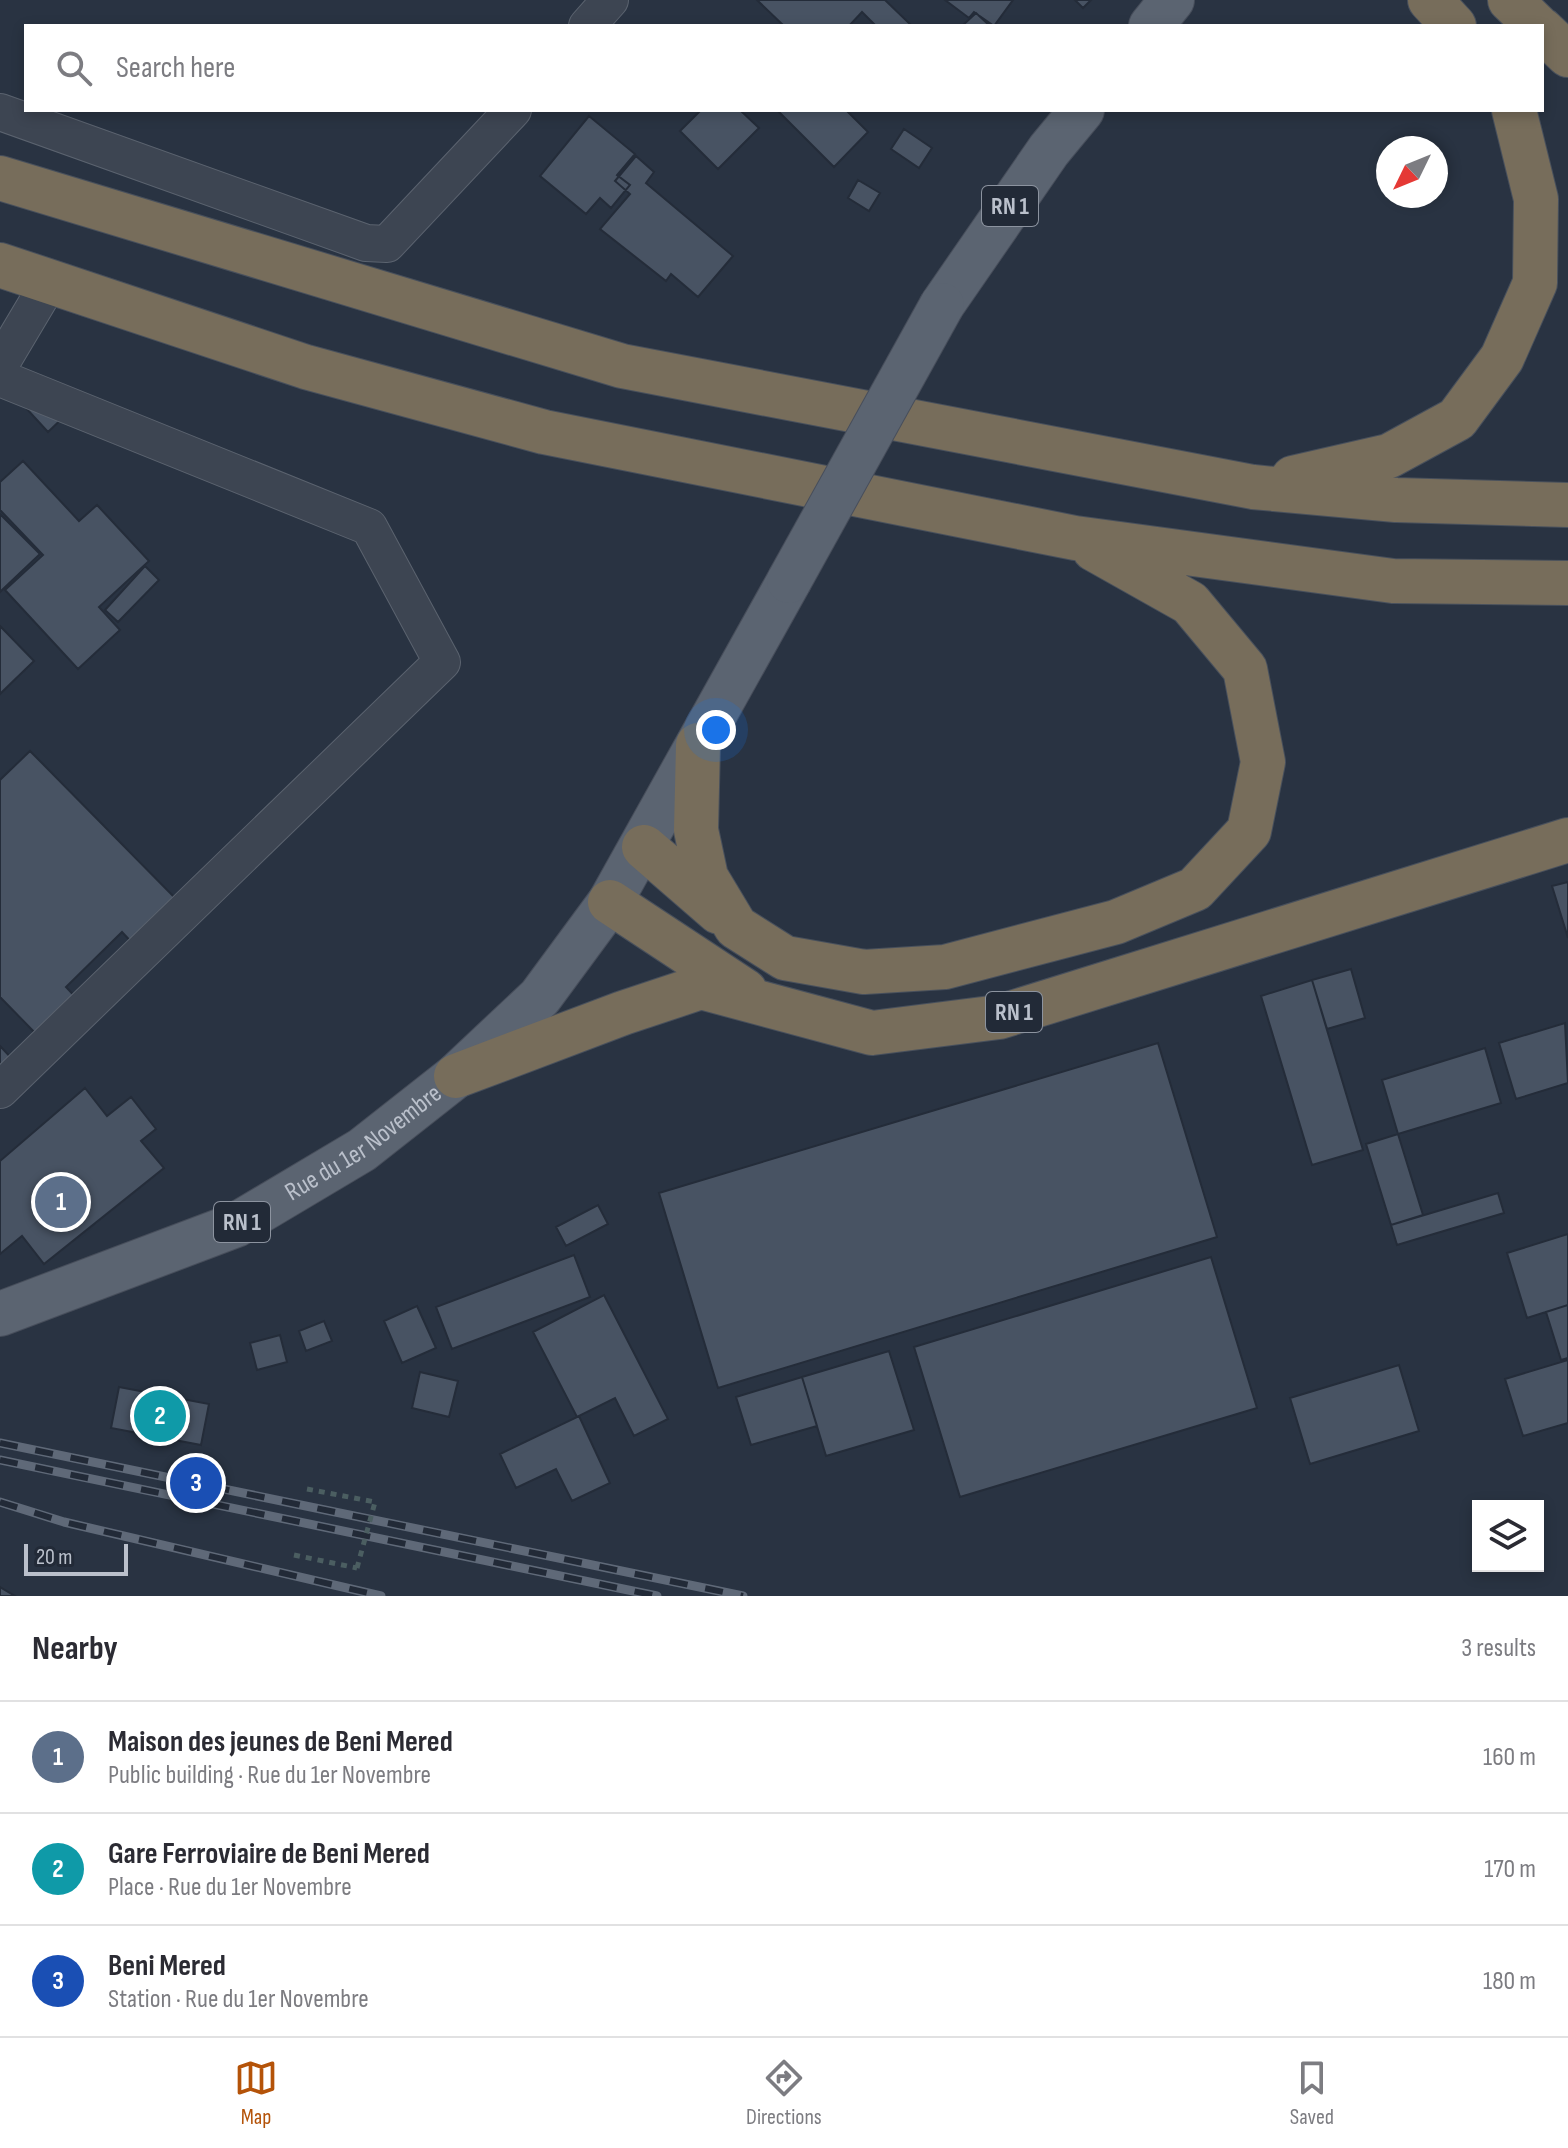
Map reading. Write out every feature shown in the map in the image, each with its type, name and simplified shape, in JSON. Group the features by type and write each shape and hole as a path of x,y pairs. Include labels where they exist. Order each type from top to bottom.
{"highway":[{"path":"1430,0 1452,24"},
{"path":"1510,0 1535,24"},
{"path":"1544,32 1568,55"},
{"path":"1253,487 1389,456 1457,419 1502,358 1535,283 1536,199 1514,112"},
{"path":"0,178 622,366 1253,487 1396,500 1568,505"},
{"path":"0,265 306,367 544,432 1075,538 1393,581 1568,583"},
{"path":"644,847 736,927 785,958 864,972 945,967 1116,922 1195,889 1249,831 1263,762 1245,669 1190,603 1075,538"},
{"path":"698,745 696,830 706,877 736,927"},
{"name":"RN 1","path":"456,1076 701,987 872,1033 999,1017 1568,840"},
{"path":"610,902 764,1004"}],"main road":[{"path":"1153,24 1172,0"},
{"name":"RN 1","path":"456,1076 540,997 610,902 644,847 942,305 1049,150 1080,112"},
{"name":"Rue du 1er Novembre","path":"0,1314 236,1225 362,1150 456,1076"}],"street":[{"path":"589,24 610,0"},
{"path":"0,112 366,243 387,244 511,112"},
{"path":"0,365 50,281"},
{"path":"0,378 369,527 442,662 0,1090"}],"path":[{"path":"294,1555 357,1568 375,1502 307,1489"}],"building":[{"path":"757,0 885,0 910,24 874,24 862,12 851,24 782,24"},
{"path":"945,0 1013,0 995,24 974,12 969,18"},
{"path":"1075,0 1091,0 1083,8"},
{"path":"976,13 988,24 964,24"},
{"path":"699,112 742,112 759,128 718,169 680,131"},
{"path":"779,112 848,112 868,132 834,167"},
{"path":"589,116 635,154 617,175 630,185 611,208 600,198 586,214 540,176"},
{"path":"904,129 932,148 919,168 891,149"},
{"path":"636,156 654,172 646,183 733,256 698,297 671,274 666,281 600,229 630,194 615,181"},
{"path":"858,180 880,193 869,211 848,198"},
{"path":"25,407 70,411 48,432"},
{"path":"23,461 79,521 97,505 149,561 99,607 120,630 78,669 5,590 43,555 0,510 0,482"},
{"path":"0,514 40,554 0,592"},
{"path":"145,566 159,580 118,622 105,610"},
{"path":"0,626 34,661 0,694"},
{"path":"30,751 180,903 136,947 122,932 66,987 81,1003 43,1041 0,997 0,780"},
{"path":"1568,882 1568,938 1552,886"},
{"path":"1351,969 1365,1018 1327,1029 1312,980"},
{"path":"1312,980 1363,1150 1312,1165 1261,996"},
{"path":"1565,1023 1568,1083 1516,1099 1499,1043"},
{"path":"1158,1043 1217,1237 718,1388 659,1193"},
{"path":"0,1046 16,1063 0,1079"},
{"path":"1485,1048 1501,1103 1398,1134 1382,1080"},
{"path":"85,1088 107,1116 131,1097 156,1129 141,1141 164,1168 44,1264 22,1236 0,1254 0,1161"},
{"path":"1398,1134 1423,1215 1391,1225 1366,1144"},
{"path":"1498,1193 1504,1213 1397,1245 1391,1225"},
{"path":"598,1205 608,1224 566,1246 556,1227"},
{"path":"1568,1234 1568,1305 1527,1318 1507,1253"},
{"path":"574,1255 590,1297 452,1349 436,1307"},
{"path":"1211,1257 1257,1408 960,1497 914,1347"},
{"path":"604,1295 668,1419 634,1436 615,1398 577,1417 533,1332"},
{"path":"1568,1305 1568,1358 1561,1360 1546,1312"},
{"path":"417,1306 436,1348 402,1363 384,1321"},
{"path":"324,1321 332,1341 306,1351 299,1331"},
{"path":"280,1335 287,1362 257,1370 250,1343"},
{"path":"889,1351 914,1430 826,1456 802,1377"},
{"path":"1568,1360 1568,1423 1523,1436 1505,1379"},
{"path":"1399,1365 1419,1431 1310,1464 1290,1398"},
{"path":"420,1372 458,1381 449,1417 412,1408"},
{"path":"802,1377 817,1426 751,1445 736,1397"},
{"path":"119,1387 209,1404 201,1445 111,1428"},
{"path":"579,1416 610,1483 572,1501 556,1469 516,1488 500,1454"},
{"path":"0,1587 15,1596 0,1596"}],"railway":[{"path":"0,1443 743,1596"},
{"path":"0,1460 657,1596"},
{"path":"0,1502 64,1522 381,1596"}],"place":[{"name":"Maison des jeunes de Beni Mered","path":"61,1202"},
{"name":"Gare Ferroviaire de Beni Mered","path":"160,1416"},
{"name":"Beni Mered","path":"196,1483"}]}
